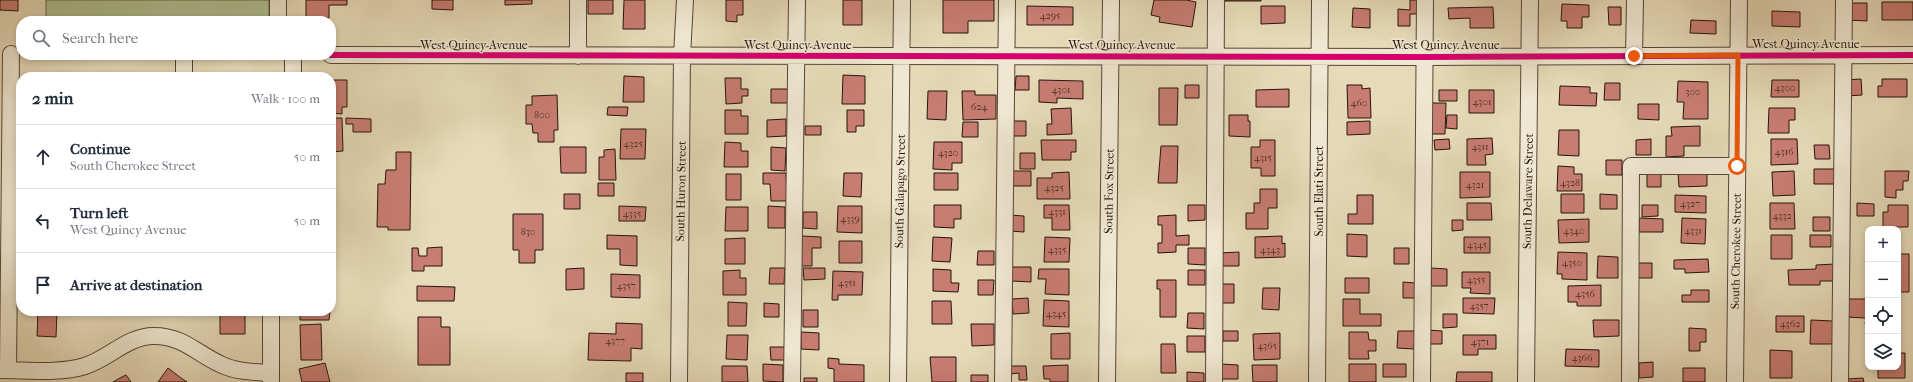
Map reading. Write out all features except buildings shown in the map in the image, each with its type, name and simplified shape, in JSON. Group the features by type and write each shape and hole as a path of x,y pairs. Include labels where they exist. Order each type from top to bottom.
{"street":[{"path":"278,0 278,16"},
{"path":"578,0 578,56"},
{"name":"South Huron Street","path":"679,382 682,56 685,0"},
{"path":"792,382 797,0"},
{"name":"South Galapago Street","path":"898,382 902,0"},
{"path":"1003,382 1007,0"},
{"name":"South Fox Street","path":"1107,382 1111,0"},
{"path":"1214,382 1216,0"},
{"name":"South Elati Street","path":"1317,382 1320,0"},
{"path":"1422,382 1425,0"},
{"name":"South Delaware Street","path":"1526,382 1530,0"},
{"path":"1634,56 1635,0"},
{"name":"South Cherokee Street","path":"1734,382 1739,0"},
{"path":"1840,382 1844,0"},
{"path":"11,53 4,370 61,370 74,368 102,359 134,340 156,336 178,339 228,368 271,377 272,316"},
{"name":"West Quincy Avenue","path":"336,55 1424,57 1913,55"},
{"path":"184,60 184,72"},
{"path":"293,60 293,72"},
{"path":"1630,382 1631,166 1737,166"}],"green space":[{"path":"46,0 269,0 269,16 46,16"}],"cycle path":[{"path":"336,55 1424,57 1913,55"}],"route":[{"path":"1634,56 1738,55 1737,166"}]}
